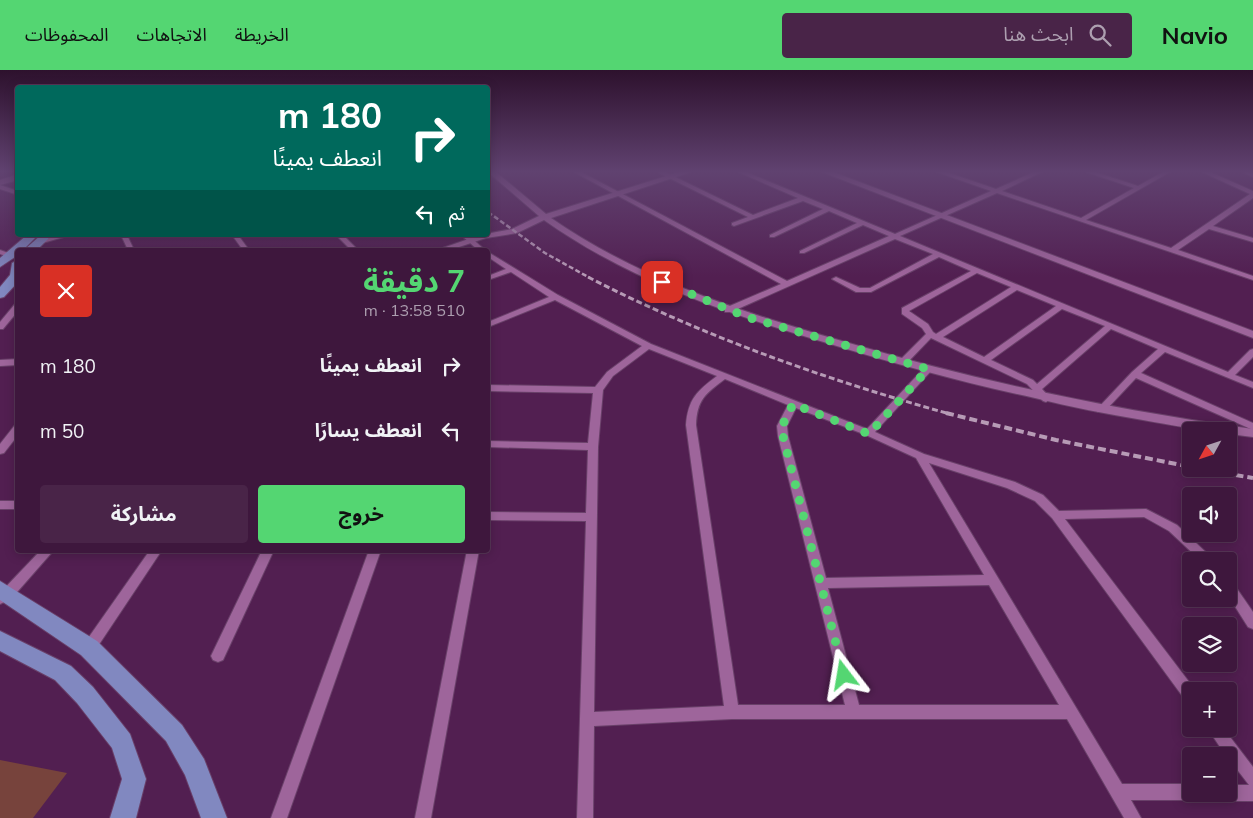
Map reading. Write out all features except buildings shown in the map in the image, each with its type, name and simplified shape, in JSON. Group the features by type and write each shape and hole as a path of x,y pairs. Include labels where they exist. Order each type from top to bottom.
{"highway":[{"path":"0,280 9,261"},
{"path":"9,261 15,274"},
{"path":"0,294 15,277"},
{"path":"2,594 89,648 174,733 195,768 214,818"},
{"path":"0,640 29,657 63,673 86,695 122,742 134,779 123,818"}],"street":[{"path":"533,207 545,217 592,247 636,271 728,310 928,369 1046,399 1101,410 1253,433"},
{"path":"490,234 514,231 545,217 578,207"},
{"path":"641,207 787,284"},
{"path":"732,207 753,217"},
{"path":"734,224 780,207"},
{"path":"823,207 1253,385"},
{"path":"924,207 1253,326"},
{"path":"927,207 1253,335"},
{"path":"728,310 965,207"},
{"path":"1042,207 1253,278"},
{"path":"1081,220 1105,207"},
{"path":"1172,251 1235,207"},
{"path":"772,236 828,209"},
{"path":"802,252 862,223"},
{"path":"1207,226 1253,240"},
{"path":"37,241 56,237"},
{"path":"236,237 245,248"},
{"path":"341,237 353,248"},
{"path":"446,248 467,238 480,248"},
{"path":"490,255 555,297 648,346 920,456 1011,485 1039,498 1056,515 1182,684"},
{"path":"836,278 859,290 871,290 937,255"},
{"path":"490,277 511,269"},
{"path":"976,271 905,310 909,316 925,326 933,335 1030,382 1046,399"},
{"path":"903,362 933,335 1016,287"},
{"path":"490,324 555,297"},
{"path":"985,360 1061,306"},
{"path":"0,327 15,309"},
{"path":"7,318 15,318"},
{"path":"1037,388 1110,326"},
{"path":"585,818 593,447 598,390 610,374 648,346"},
{"path":"1101,410 1135,374 1164,348"},
{"path":"1230,375 1253,352"},
{"path":"0,363 15,362"},
{"path":"869,434 928,369"},
{"path":"1135,374 1253,427"},
{"path":"722,377 702,392 693,402 691,425 732,712"},
{"path":"490,388 598,390"},
{"path":"793,404 782,426 783,436 854,712"},
{"path":"0,451 15,431"},
{"path":"490,444 593,447"},
{"path":"920,456 1133,818"},
{"path":"0,505 15,505"},
{"path":"1056,515 1146,513 1173,528 1198,552"},
{"path":"490,516 591,518"},
{"path":"2,594 45,553"},
{"path":"89,648 154,553"},
{"path":"218,656 267,553"},
{"path":"279,818 374,553"},
{"path":"423,818 472,553"},
{"path":"821,582 992,580"},
{"path":"1237,599 1253,623"},
{"path":"586,719 732,712 1070,712"},
{"path":"1221,737 1253,779"},
{"path":"1117,792 1182,792"},
{"path":"1237,793 1253,793"}],"shaded area":[{"path":"0,760 67,773 33,818 0,818"}],"railway":[{"path":"490,213 545,253 590,278"},
{"path":"590,278 675,319 766,355 858,387 950,414"},
{"path":"950,414 1056,440 1182,465"},
{"path":"1238,475 1253,478"}],"route":[{"path":"662,282 747,317 928,369 869,434 793,404 782,426 844,675"}]}
